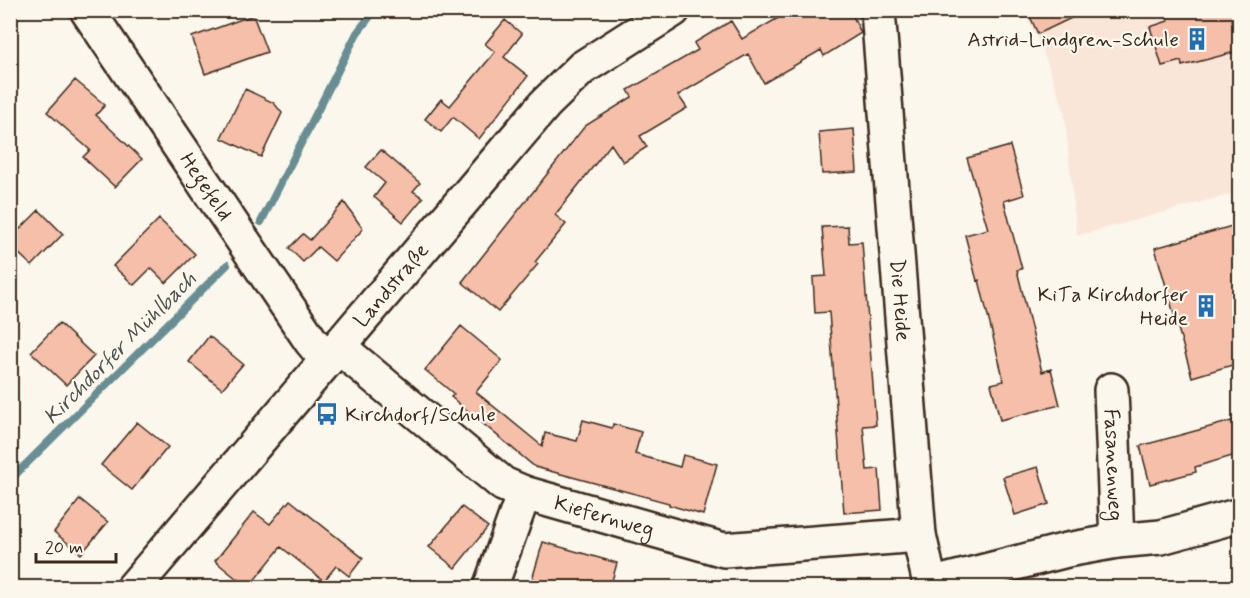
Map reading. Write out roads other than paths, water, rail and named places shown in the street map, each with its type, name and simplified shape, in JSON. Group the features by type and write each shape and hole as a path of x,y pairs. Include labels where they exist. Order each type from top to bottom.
{"street":[{"name":"Hegefeld","path":"87,10 311,341 333,354"},
{"name":"Landstraße","path":"133,588 545,104 582,68 673,10"},
{"name":"Die Heide","path":"878,10 919,535 930,586"},
{"name":"Kiefernweg","path":"333,354 367,368 502,484 524,493 724,550 919,535"},
{"name":"Fasanenweg","path":"1111,390 1117,541"},
{"path":"490,588 524,493"},
{"name":"Fasanenweg","path":"930,586 1066,550 1117,541 1161,537 1239,515"}],"waterway":[{"name":"Kirchdorfer Mühlbach","path":"261,222 357,33 375,10"},
{"name":"Kirchdorfer Mühlbach","path":"10,480 227,265"}],"place":[{"name":"Astrid-Lindgren-Schule","path":"1197,39"},
{"name":"KiTa Kirchdorfer Heide","path":"1206,306"},
{"name":"Kirchdorf/Schule","path":"327,414"}]}
